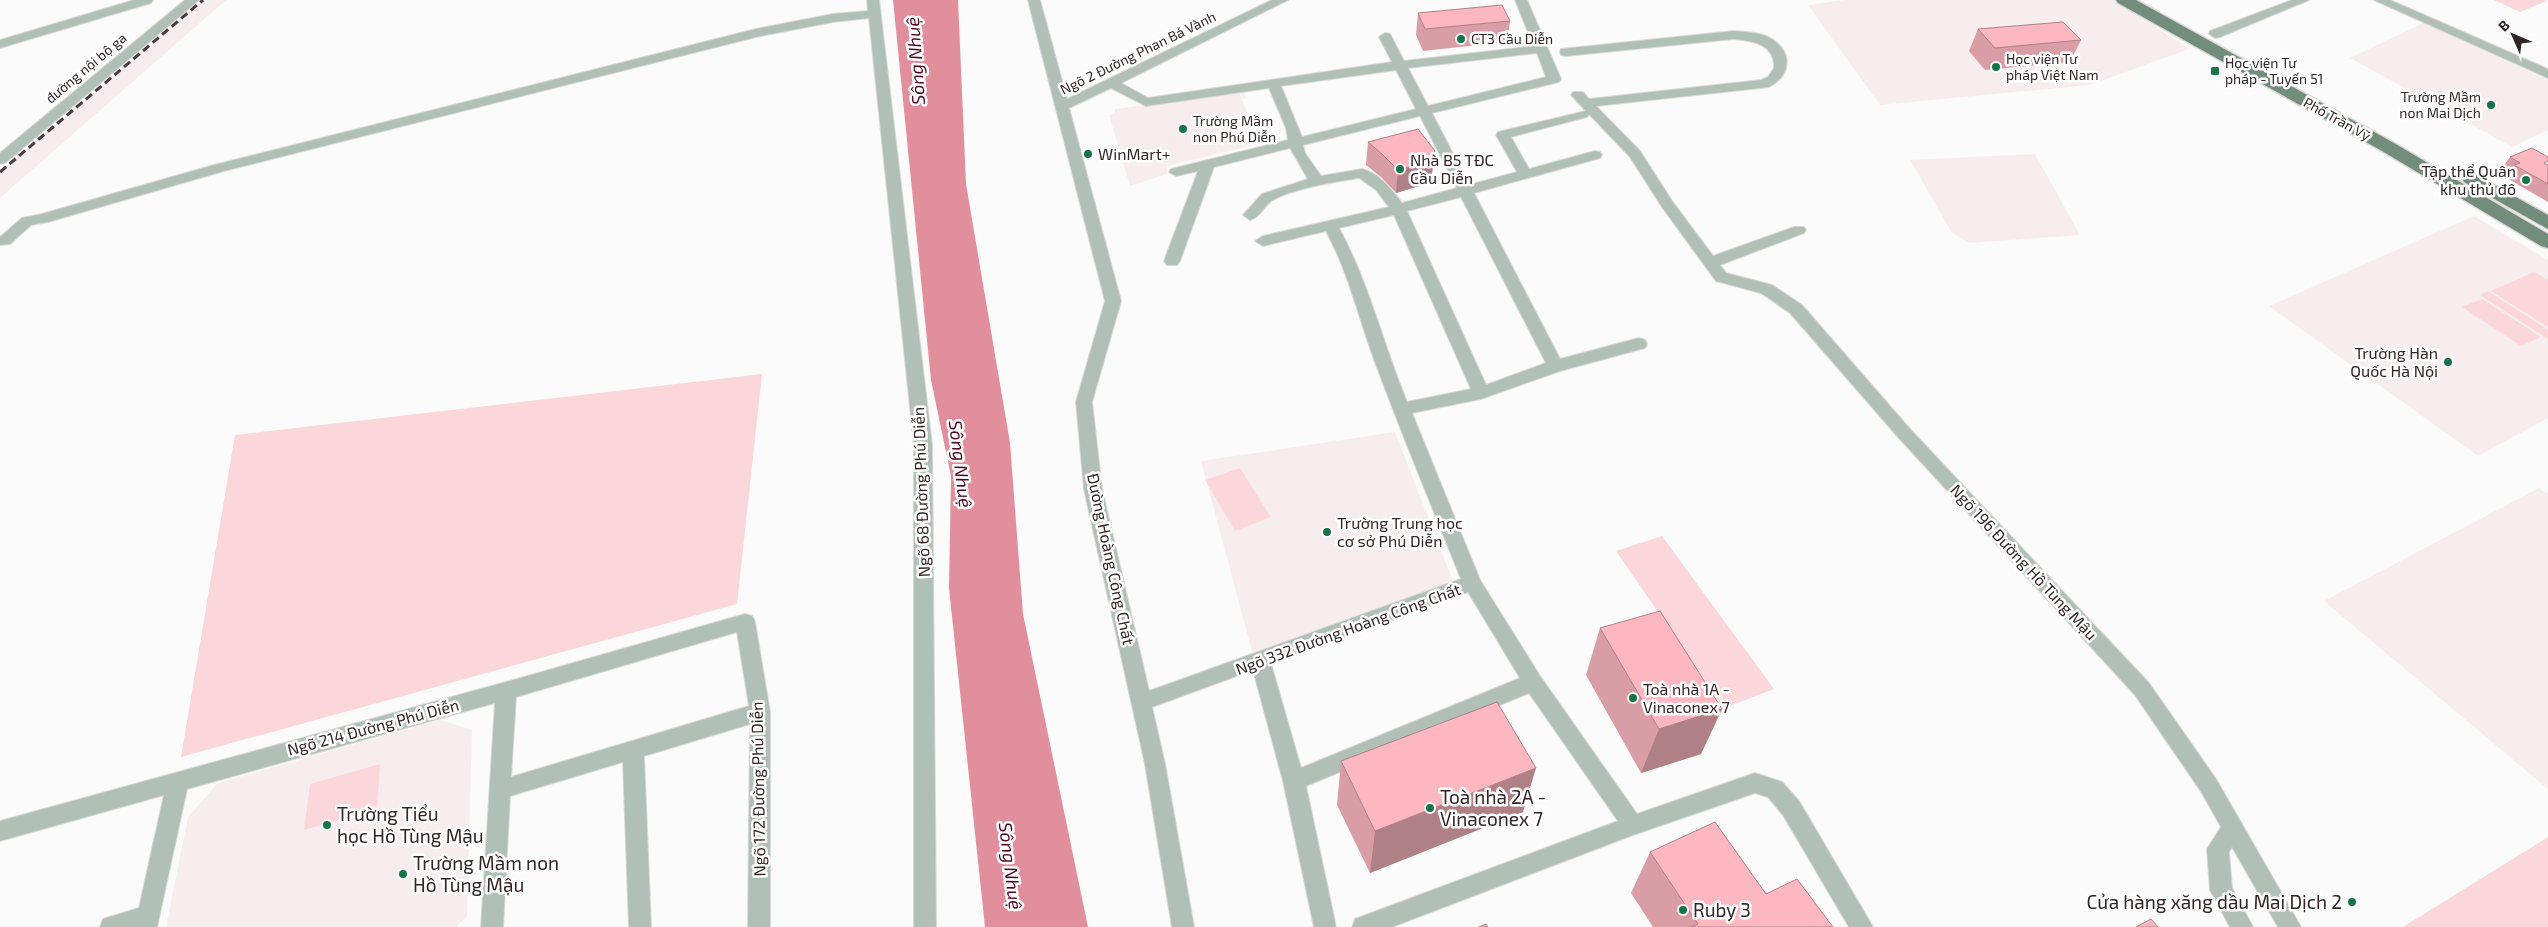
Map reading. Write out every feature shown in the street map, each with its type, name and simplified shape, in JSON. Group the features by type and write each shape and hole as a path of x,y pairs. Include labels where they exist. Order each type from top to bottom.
{"main road":[{"name":"Phố Trần Vỹ","path":"2124,0 2207,37 2368,119 2548,223"},
{"name":"Phố Trần Vỹ","path":"2154,0 2207,37 2548,242"}],"street":[{"name":"đường nội bộ ga","path":"0,44 147,0"},
{"name":"đường nội bộ ga","path":"0,160 193,0"},
{"name":"Đường Hoàng Công Chất","path":"1034,0 1112,301 1084,402 1093,489 1155,764 1183,927"},
{"name":"Ngõ 2 Đường Phan Bá Vành","path":"1061,107 1282,0"},
{"path":"1176,172 1207,166 1554,79 1521,0"},
{"path":"2207,37 2303,0"},
{"path":"2380,0 2548,74"},
{"path":"4,241 27,221 43,219 219,168 756,33 833,18 873,7"},
{"name":"Ngõ 68 Đường Phú Diễn","path":"873,7 922,445 925,584 925,927"},
{"path":"1525,174 1503,135 1583,104 1764,84 1774,80 1780,72 1780,57 1774,47 1759,38 1734,36 1566,52"},
{"path":"1385,37 1426,110 1464,191 1556,366"},
{"path":"1112,83 1146,102 1400,65 1542,49"},
{"path":"1273,83 1293,128 1298,153 1316,181"},
{"path":"1583,104 1635,154 1667,204 1712,262 1799,230"},
{"path":"1263,240 1399,209 1595,155"},
{"path":"1172,261 1193,209 1207,166"},
{"path":"1250,216 1267,197 1316,181 1362,173 1381,187 1399,209 1481,393"},
{"name":"Ngõ 332 Đường Hoàng Công Chất","path":"1142,702 1472,584 1385,368 1366,307 1343,249 1330,225"},
{"name":"Ngõ 196 Đường Hồ Tùng Mậu","path":"1712,262 1721,277 1730,282 1753,284 1788,303 1904,433 2142,689 2209,786 2290,927"},
{"path":"1401,409 1481,393 1556,366 1639,344"},
{"path":"1472,584 1533,682 1633,825"},
{"name":"Ngõ 214 Đường Phú Diễn","path":"0,831 178,780 506,691 745,622"},
{"name":"Ngõ 172 Đường Phú Diễn","path":"745,622 760,712 759,927"},
{"path":"1260,661 1294,781 1325,927"},
{"path":"1294,781 1533,682"},
{"path":"492,927 506,691"},
{"path":"500,790 760,712"},
{"path":"633,749 640,927"},
{"path":"111,927 147,921 178,780"},
{"path":"1363,927 1633,825 1755,783 1775,789 1791,808 1862,927"},
{"path":"2233,829 2218,849 2221,890 2242,927"}],"shaded area":[{"path":"203,0 226,0 0,198 0,171"},
{"name":"Học viện Tư pháp Việt Nam","path":"1845,0 2115,0 2189,49 2090,85 1880,105 1808,5"},
{"path":"2494,0 2544,0 2547,1 2520,12"},
{"name":"Trường Mầm non Mai Dịch","path":"2423,23 2548,80 2548,130 2512,147 2350,58"},
{"name":"Trường Mầm non Phú Diễn","path":"1243,91 1246,98 1242,99 1258,144 1166,166 1167,174 1130,186 1109,115 1115,114 1115,109"},
{"path":"2035,154 2080,235 1969,243 1952,233 1910,160"},
{"name":"Trường Hàn Quốc Hà Nội","path":"2474,216 2548,260 2548,418 2478,456 2269,306"},
{"path":"2534,272 2548,280 2548,327 2491,291"},
{"path":"2488,291 2548,330 2548,339 2480,295"},
{"path":"2482,299 2541,337 2521,346 2462,307"},
{"path":"762,374 737,604 181,757 235,435"},
{"name":"Trường Trung học cơ sở Phú Diễn","path":"1395,432 1454,584 1253,655 1201,461"},
{"path":"1240,468 1271,517 1235,531 1205,480"},
{"path":"2539,488 2548,494 2548,789 2324,601"},
{"path":"1662,536 1774,689 1724,708 1616,551"},
{"name":"Trường Tiểu học Hồ Tùng Mậu","path":"440,720 472,730 467,916 456,927 166,927 188,817 218,783"},
{"path":"380,764 377,809 304,830 310,784"},
{"path":"2548,837 2548,927 2403,927"}],"water":[{"name":"Sông Nhuệ","path":"893,0 958,0 966,184 1010,443 1023,614 1088,927 985,927 949,588 951,476 931,380"}],"building":[{"path":"1502,5 1510,21 1425,29 1418,13"},
{"path":"2063,22 2081,40 1995,48 1978,29"},
{"path":"1418,129 1435,151 1431,161 1398,170 1368,142"},
{"path":"2532,148 2548,157 2548,161 2544,163 2548,165 2548,184 2514,165 2520,163 2510,157"},
{"path":"1660,611 1722,709 1659,729 1600,628"},
{"path":"1497,702 1536,768 1375,831 1341,761"},
{"path":"1715,822 1766,894 1797,879 1833,927 1691,927 1698,924 1650,852"},
{"path":"2151,919 2158,927 2136,927"}],"railway":[{"path":"0,172 203,0"}],"place":[{"name":"CT3 Cầu Diễn","path":"1461,39"},
{"name":"Học viện Tư pháp Việt Nam","path":"1996,67"},
{"name":"Học viện Tư pháp - Tuyến 51","path":"2215,71"},
{"name":"Trường Mầm non Mai Dịch","path":"2491,105"},
{"name":"Trường Mầm non Phú Diễn","path":"1183,129"},
{"name":"WinMart+","path":"1088,154"},
{"name":"Nhà B5 TĐC Cầu Diễn","path":"1400,169"},
{"name":"Tập thể Quân khu thủ đô","path":"2526,180"},
{"name":"Trường Hàn Quốc Hà Nội","path":"2448,362"},
{"name":"Trường Trung học cơ sở Phú Diễn","path":"1327,532"},
{"name":"Toà nhà 1A - Vinaconex 7","path":"1633,698"},
{"name":"Toà nhà 2A - Vinaconex 7","path":"1430,808"},
{"name":"Trường Tiểu học Hồ Tùng Mậu","path":"327,825"},
{"name":"Trường Mầm non Hồ Tùng Mậu","path":"403,874"},
{"name":"Cửa hàng xăng dầu Mai Dịch 2","path":"2352,902"},
{"name":"Ruby 3","path":"1683,910"}]}
